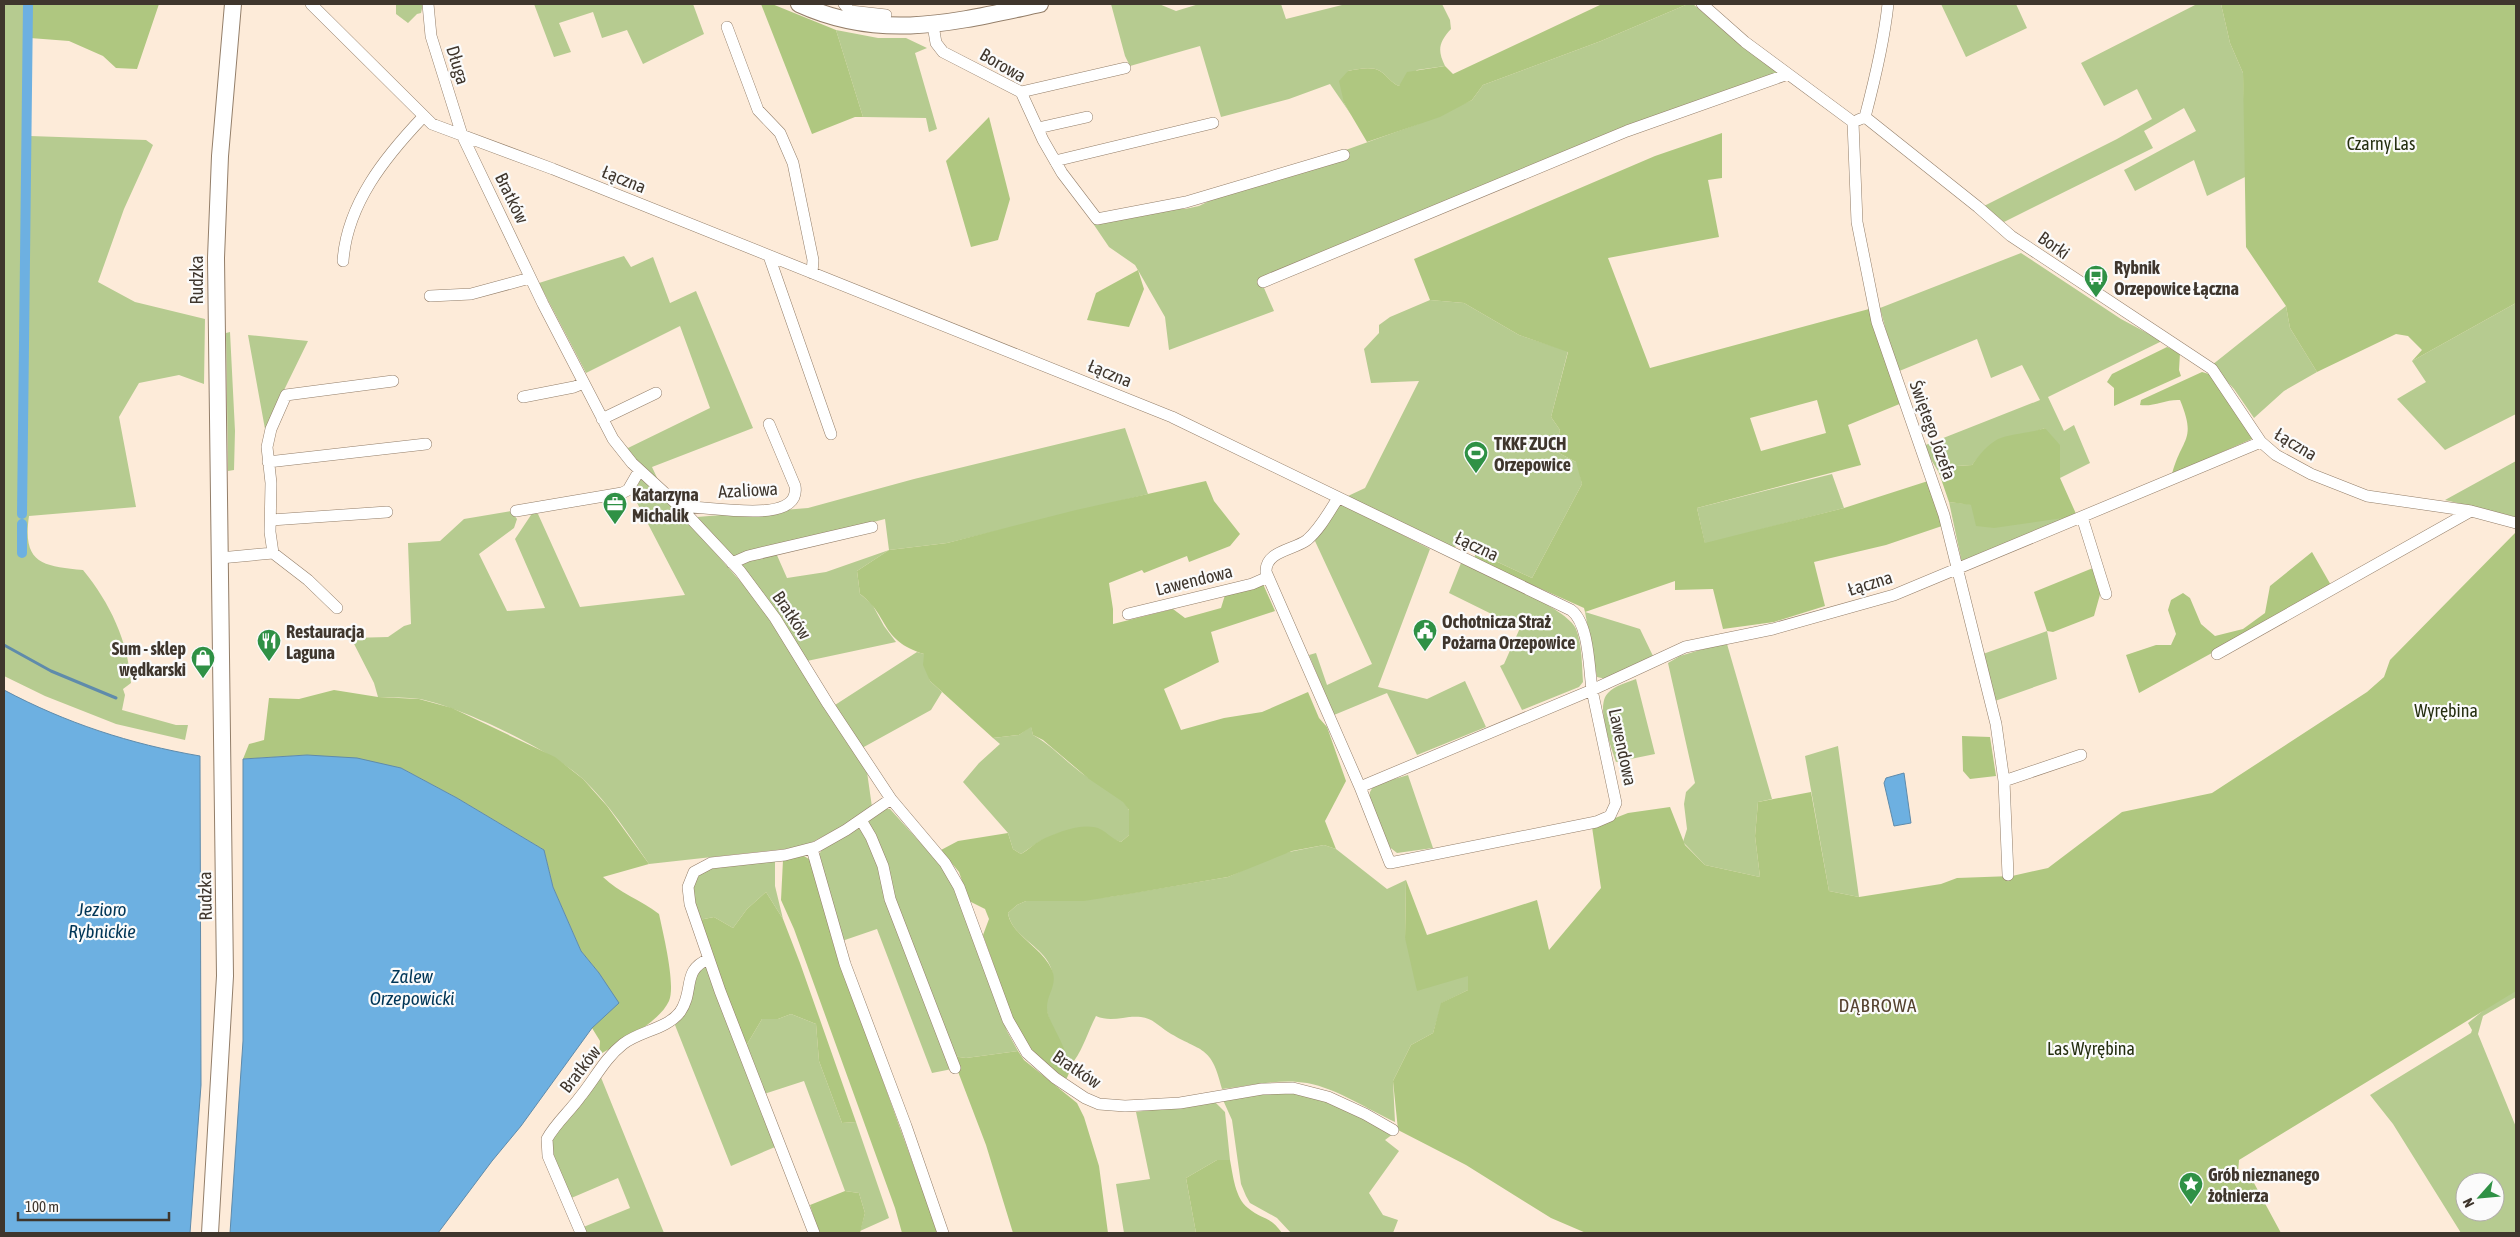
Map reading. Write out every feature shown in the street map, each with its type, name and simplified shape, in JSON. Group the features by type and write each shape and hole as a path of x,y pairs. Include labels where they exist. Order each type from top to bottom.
{"main road":[{"name":"Rudzka","path":"210,1233 226,976 216,258 220,156 234,4"},
{"path":"799,4 833,17 864,24 902,27 933,25 1040,4"}],"street":[{"name":"Łączna","path":"311,4 432,124 1172,417 1575,613 1583,627 1592,690 1686,647 1773,629 1894,595 2261,442 2276,455 2311,474 2367,496 2471,510 2516,523"},
{"name":"Długa","path":"428,4 431,36 462,135"},
{"path":"844,4 850,11 886,16"},
{"path":"1702,4 1745,42 1853,122 1865,117 1881,51 1888,4"},
{"name":"Borowa","path":"933,25 936,43 943,52 1021,92 1062,173 1097,219 1186,202 1344,155"},
{"path":"727,27 758,110 780,133 793,163 813,260 812,273"},
{"path":"1021,92 1125,68"},
{"path":"1262,282 1627,131 1788,74"},
{"path":"343,261 347,229 358,203 384,163 424,117"},
{"path":"1038,128 1087,117"},
{"name":"Borki","path":"1865,117 1978,207 2011,236 2212,369 2261,442"},
{"name":"Świętego Józefa","path":"1853,122 1858,222 1874,308 1887,353 1940,500 1959,569 1996,724 2004,781 2008,875"},
{"path":"1055,161 1213,123"},
{"name":"Bratków","path":"462,135 530,278 618,447 639,470 680,507 732,563 775,618 828,704 891,799 945,863 959,887 1008,1020 1030,1057 1055,1078 1085,1098 1099,1104 1143,1105 1180,1103 1262,1089 1293,1088 1337,1101 1393,1130"},
{"path":"769,256 831,434"},
{"path":"430,296 472,294 530,278"},
{"path":"273,553 270,532 272,520 268,436 286,395 392,381"},
{"path":"523,397 574,387 584,383"},
{"path":"602,419 656,393"},
{"name":"Azaliowa","path":"680,507 768,510 784,508 792,502 796,496 795,486 769,424"},
{"path":"268,462 426,444"},
{"path":"516,511 622,493 628,490 639,470"},
{"path":"1268,577 1266,568 1268,560 1306,541 1338,498"},
{"path":"2217,654 2471,510"},
{"path":"272,520 388,512"},
{"path":"2082,517 2106,594"},
{"path":"732,563 748,556 872,527"},
{"path":"220,558 273,553 308,580 337,608"},
{"name":"Lawendowa","path":"1128,614 1252,584 1268,577 1360,786 1390,863 1602,820 1612,812 1616,796 1592,690 1360,786"},
{"path":"2004,781 2081,755"},
{"path":"814,1233 732,1024 709,959 688,896 690,879 694,872 715,862 785,855 812,849 861,820 891,799"},
{"path":"861,820 871,837 883,866 890,899 955,1068"},
{"path":"812,849 846,964 943,1233"},
{"name":"Bratków","path":"581,1233 548,1156 547,1139 607,1060 624,1044 667,1022 679,1012 686,1000 692,971 697,964 709,959"}],"green space":[{"path":"4,4 30,4 30,136 146,140 153,145 124,209 98,282 135,302 205,319 204,384 179,375 139,383 119,417 136,507 29,516 28,532 32,553 38,560 57,567 83,570 109,609 122,637 129,667 131,683 123,689 125,695 122,710 176,725 188,725 185,740 116,724 45,696 4,676"},
{"path":"30,4 159,4 137,69 116,68 103,56 69,41 30,38"},
{"path":"396,4 423,4 421,13 417,14 408,23 396,14"},
{"path":"534,4 693,4 704,34 643,64 627,30 602,38 593,12 559,23 571,52 554,57"},
{"path":"761,4 772,4 836,30 863,117 855,117 812,134"},
{"path":"1111,4 1159,4 1176,11 1199,4 1281,4 1286,19 1346,4 1442,4 1450,20 1451,29 1440,46 1445,66 1417,70 1399,86 1377,69 1365,68 1348,71 1344,103 1352,116 1330,84 1289,99 1221,117 1200,46 1130,66 1125,56"},
{"path":"1602,4 1688,4 1601,41 1483,85 1472,100 1440,117 1367,142 1344,103 1339,81 1348,71 1365,68 1377,69 1399,86 1407,72 1445,66 1453,74"},
{"path":"1688,4 1693,4 1742,46 1780,74 1261,281 1274,311 1169,350 1165,317 1135,265 1109,247 1092,222 1199,206 1221,195 1418,124 1472,100 1483,85 1601,41"},
{"path":"1941,4 2016,4 2027,28 1966,57"},
{"path":"2197,4 2221,4 2230,43 2243,73 2247,176 2207,196 2194,160 2135,191 2124,170 2196,131 2184,108 2144,131 2153,148 2004,222 1984,206 2117,139 2152,119 2137,89 2104,106 2081,63"},
{"name":"Czarny Las","path":"2221,4 2516,4 2516,303 2412,361 2422,350 2408,336 2396,334 2317,372 2290,328 2286,306 2246,247 2243,73 2230,43"},
{"path":"836,30 878,38 906,38 927,48 915,53 937,129 929,132 926,118 863,117"},
{"path":"989,117 1010,199 998,240 971,247 946,161"},
{"path":"1722,133 1722,178 1708,180 1719,237 1608,258 1650,368 1869,309 1902,403 1848,425 1861,465 1697,508 1705,543 1844,508 1928,481 1942,526 1886,545 1814,562 1825,606 1774,622 1723,629 1713,589 1675,590 1675,581 1585,612 1584,608 1474,559 1476,552 1532,578 1582,484 1576,462 1555,451 1560,430 1551,417 1568,352 1519,335 1464,303 1430,300 1414,259 1655,156","holes":["1817,400 1826,433 1761,451 1750,418"]},
{"path":"2021,253 2121,319 2162,341 2048,397 2064,431 2074,425 2090,463 2060,478 2045,428 1997,442 1981,454 1972,465 1956,466 1939,473 1923,446 2040,400 2022,365 1991,378 1977,339 1897,372 1880,308"},
{"path":"624,256 631,267 653,257 670,303 696,291 753,428 652,467 659,482 645,470 622,443 628,448 710,408 680,326 586,373 539,283"},
{"path":"1138,270 1144,289 1129,327 1087,320 1096,293"},
{"path":"1430,300 1464,303 1519,335 1568,351 1551,417 1560,430 1555,451 1578,463 1582,484 1532,578 1476,552 1477,543 1460,535 1454,550 1352,500 1348,496 1365,488 1419,381 1371,383 1364,349 1379,333 1379,325 1390,317"},
{"path":"2516,303 2516,414 2445,450 2397,399 2426,382 2412,361"},
{"path":"2286,306 2290,328 2317,372 2284,391 2254,418 2234,389 2212,365"},
{"path":"230,332 235,431 234,470 228,471 226,333"},
{"path":"248,335 308,341 265,429"},
{"path":"2167,347 2180,353 2179,370 2181,376 2114,406 2114,388 2107,382 2112,374"},
{"path":"2202,372 2209,374 2254,438 2172,474 2188,432 2185,413 2180,400 2140,405 2141,400"},
{"path":"1125,428 1148,494 947,543 889,550 885,519 734,558 697,517 808,508 914,479"},
{"path":"2045,428 2060,445 2060,478 2077,516 1994,528 1976,526 1971,505 1949,502 1939,473 1956,466 1972,465 1990,444 1998,439"},
{"path":"2516,461 2516,517 2445,500"},
{"path":"1832,474 1844,508 1705,544 1697,508"},
{"path":"641,476 681,514 756,599 867,772 872,807 852,821 803,847 649,864 618,820 583,779 529,743 506,731 438,704 415,698 378,697 374,683 351,638 388,637 404,626 411,624 408,543 440,541 464,519 511,511 517,519 514,528 479,554 507,611 545,608 515,539 533,512 538,514 580,607 685,595 634,497"},
{"path":"1206,481 1214,501 1240,534 1230,546 1189,562 1187,556 1144,573 1142,570 1109,583 1113,624 1173,609 1185,618 1221,608 1225,595 1263,584 1275,611 1211,632 1219,662 1164,689 1181,730 1224,718 1262,712 1308,692 1319,718 1327,727 1346,781 1325,821 1336,849 1324,845 1292,851 1228,877 1084,901 1026,901 1017,905 1008,913 1010,921 1021,935 1041,954 1054,976 1047,1008 1067,1056 1069,1073 1066,1079 1038,1058 1018,1033 983,935 989,919 985,909 969,901 959,872 941,850 958,841 1008,833 1013,849 1021,854 1041,840 1067,830 1088,826 1098,828 1121,842 1129,835 1129,810 1123,802 1089,779 1043,740 1033,735 1031,727 1019,735 993,738 930,681 923,665 924,654 899,642 892,635 870,602 860,594 857,571 889,550 947,543 1076,510"},
{"path":"1338,502 1430,549 1378,687 1427,699 1465,681 1486,727 1417,755 1387,693 1334,715 1309,655 1316,653 1327,685 1372,664 1315,541"},
{"path":"1949,502 2077,516 1962,563"},
{"name":"Las Wyrębina","path":"2516,532 2516,991 2239,1160 2238,1173 2248,1172 2281,1233 1586,1233 1551,1218 1466,1165 1398,1130 1393,1081 1411,1045 1433,1033 1441,1003 1468,990 1468,976 1417,991 1405,938 1406,880 1427,935 1537,900 1549,950 1601,888 1592,827 1628,813 1670,807 1685,845 1705,865 1760,877 1755,836 1758,802 1811,792 1829,891 1859,897 1941,884 1957,878 2012,876 2048,868 2122,812 2212,793 2367,692 2384,677 2390,660"},
{"path":"889,550 857,571 860,594 872,604 884,626 896,642 807,661 738,564 776,553 787,578 826,572"},
{"path":"2312,552 2332,587 2139,693 2126,655 2156,645 2171,645 2176,634 2168,610 2171,600 2183,593 2190,598 2201,624 2215,636 2243,629 2265,613 2270,586"},
{"path":"1461,563 1542,602 1558,611 1570,621 1576,629 1581,648 1583,682 1579,687 1522,710 1500,666 1504,664 1520,628 1449,593"},
{"path":"2093,568 2101,591 2094,616 2053,632 2047,631 2034,592"},
{"path":"1585,612 1640,629 1653,656 1606,679 1597,677"},
{"path":"2047,631 2057,679 1995,701 1983,654"},
{"path":"1720,644 1727,644 1772,799 1758,802 1755,836 1760,877 1705,865 1683,842 1687,829 1684,804 1686,792 1695,783 1668,663 1680,656"},
{"path":"917,652 924,654 930,681 942,692 931,710 862,748 835,705"},
{"path":"1636,679 1655,754 1616,762 1605,726 1604,699 1614,688"},
{"path":"334,690 378,697 419,699 452,708 555,757 583,779 607,806 649,864 603,877 616,888 659,914 668,959 671,993 669,1001 657,1017 638,1032 599,1055 600,1041 592,1028 618,1003 599,973 581,951 553,887 544,850 457,798 401,768 307,755 243,759 249,744 264,740 269,698 299,699"},
{"path":"1031,726 1033,735 1124,802 1129,811 1130,825 1129,835 1121,842 1112,839 1101,830 1059,833 1040,841 1021,854 1013,849 1008,833 963,782 979,763 1000,744 993,738 1019,735"},
{"path":"1962,736 1990,737 1996,776 1970,779 1963,771"},
{"path":"1838,746 1859,897 1829,891 1805,756"},
{"path":"1408,775 1433,848 1397,853 1387,845 1369,801 1370,792 1374,785"},
{"path":"884,809 890,809 955,881 1007,1031 1018,1051 966,1058 952,1056 867,820"},
{"path":"860,826 868,840 952,1069 932,1073 877,929 842,941 818,856 823,848"},
{"path":"1324,845 1336,849 1387,889 1406,880 1405,938 1468,976 1468,990 1442,1003 1433,1033 1411,1045 1393,1081 1395,1122 1330,1090 1307,1083 1286,1081 1222,1089 1214,1064 1204,1052 1145,1018 1108,1019 1096,1016 1074,1061 1067,1059 1047,1011 1046,1000 1053,981 1052,971 1043,955 1022,936 1011,922 1008,913 1017,905 1026,901 1108,897 1228,877 1279,854"},
{"path":"804,856 812,861 833,943 938,1233 902,1233 895,1208 794,929 781,900 783,860"},
{"path":"775,861 775,886 783,919 766,892 747,909 733,928 714,917 699,920 692,893 695,877 711,867"},
{"path":"766,892 783,919 856,1122 842,1123 819,1061 816,1024 791,1014 778,1019 762,1019 746,1046 699,920 714,917 733,928 747,909"},
{"path":"707,967 775,1147 731,1166 675,1025 688,1006 697,971"},
{"path":"2516,990 2516,997 2483,1016 2478,1034 2516,1127 2516,1233 2461,1233 2393,1124 2370,1095 2471,1033 2472,1030 2468,1023 2490,1005"},
{"path":"791,1014 816,1024 819,1061 842,1123 856,1122 889,1218 860,1231 865,1213 859,1193 845,1191 804,1081 764,1094 746,1046 762,1019 778,1019"},
{"path":"1018,1051 1024,1060 1077,1103 1084,1117 1099,1166 1108,1233 1013,1233 986,1145 952,1056 966,1058"},
{"path":"600,1075 664,1233 583,1233 581,1228 630,1208 618,1178 569,1199 550,1154 549,1140"},
{"path":"1285,1090 1321,1098 1393,1134 1385,1140 1399,1151 1369,1193 1383,1215 1398,1220 1393,1233 1291,1233 1277,1218 1250,1203 1241,1184 1232,1120 1223,1100"},
{"path":"1214,1101 1225,1112 1230,1160 1217,1160 1186,1178 1196,1233 1124,1233 1116,1184 1150,1179 1136,1112"},
{"path":"1217,1160 1230,1160 1235,1186 1244,1204 1253,1212 1273,1223 1282,1233 1196,1233 1186,1178"},
{"path":"845,1191 859,1193 865,1213 860,1233 819,1233 810,1205"}],"water":[{"name":"Jezioro Rybnickie","path":"4,690 51,713 99,731 124,739 200,756 201,1085 190,1233 4,1233"},
{"name":"Zalew Orzepowicki","path":"307,755 357,758 401,768 457,798 544,850 553,887 581,951 599,973 619,1003 592,1028 521,1126 438,1233 230,1233 243,1041 243,759"},
{"path":"1904,773 1911,823 1894,826 1884,783 1886,778"}],"waterway":[{"path":"22,514 28,4"},
{"path":"22,524 22,553"},
{"path":"4,645 51,671 116,698"}],"place":[{"name":"Rybnik Orzepowice Łączna","path":"2096,298"},
{"name":"TKKF ZUCH Orzepowice","path":"1476,474"},
{"name":"Katarzyna Michalik","path":"615,525"},
{"name":"Ochotnicza Straż Pożarna Orzepowice","path":"1425,652"},
{"name":"Restauracja Laguna","path":"269,662"},
{"name":"Sum - sklep wędkarski","path":"203,679"},
{"name":"Grób nieznanego żołnierza","path":"2191,1205"}],"district":[{"name":"DĄBROWA","path":"1878,1005"}],"park label":[{"name":"Wyrębina","path":"2446,710"}]}
